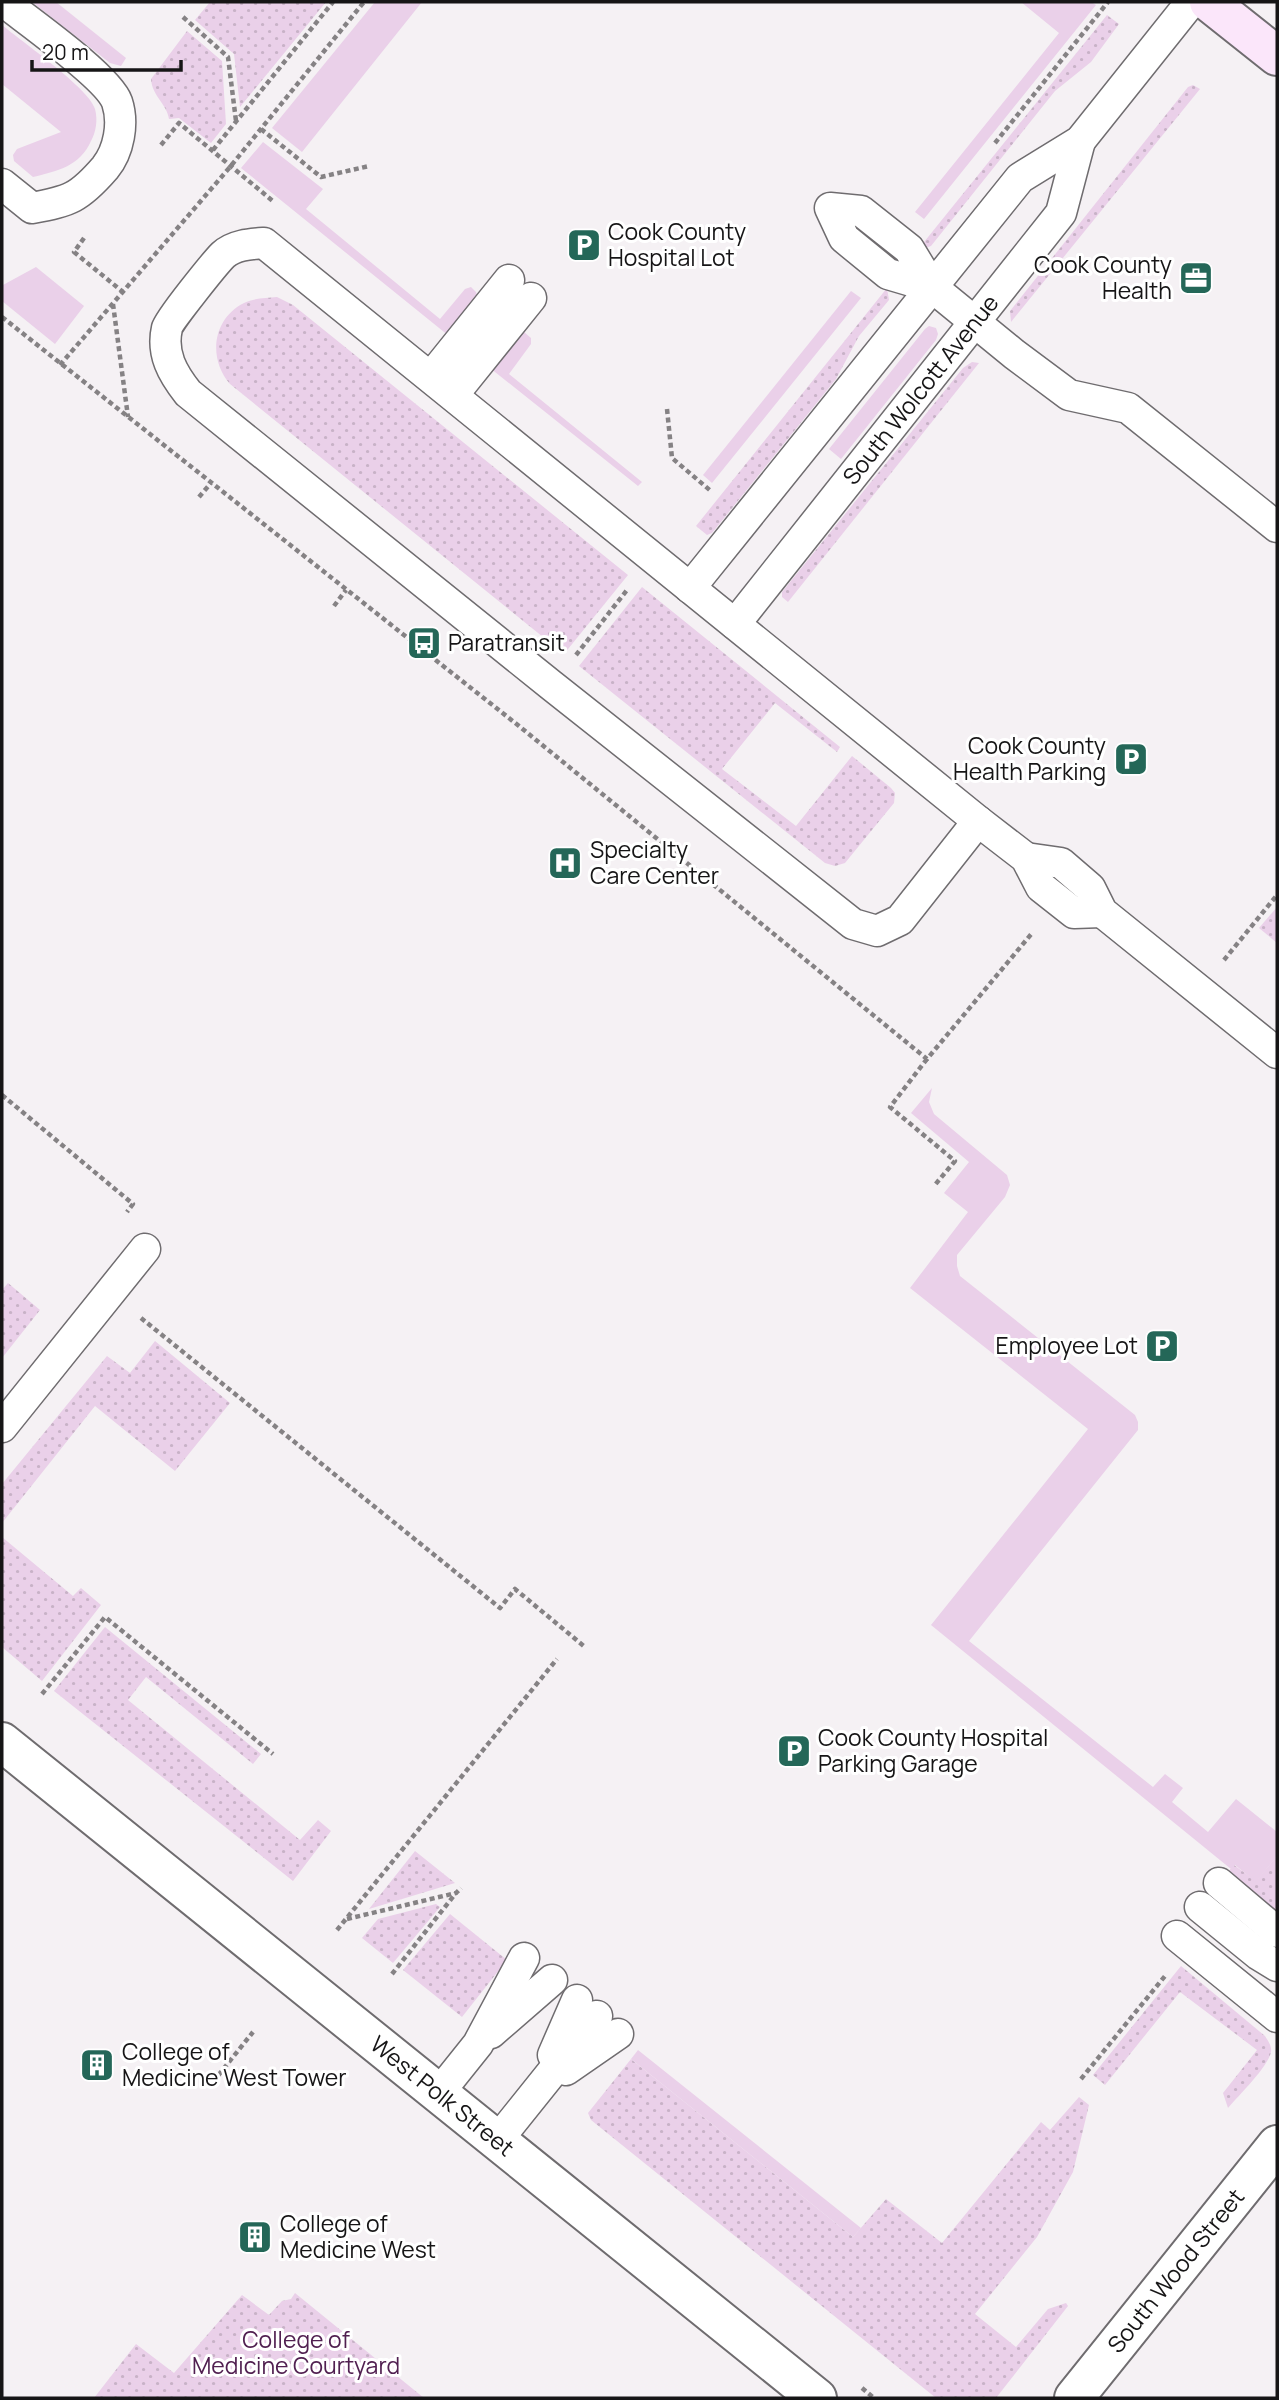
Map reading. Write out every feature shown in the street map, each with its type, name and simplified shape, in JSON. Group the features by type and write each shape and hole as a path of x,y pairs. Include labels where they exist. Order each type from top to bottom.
{"main road":[{"path":"1209,2 1277,57"}],"street":[{"name":"West Polk Street","path":"2,1742 817,2398"},
{"name":"South Wood Street","path":"1074,2398 1277,2145"}],"lane":[{"path":"2,184 32,208 65,202 89,186 113,158 120,131 116,101 102,80 4,2"},
{"name":"South Wolcott Avenue","path":"690,588 1020,178 1080,141 1191,2"},
{"name":"South Wolcott Avenue","path":"735,624 1060,213 1080,141"},
{"path":"978,821 900,920 877,931 853,923 551,685 188,393 172,372 165,347 167,326 224,254 242,245 264,243 978,821 1026,858 1061,863 1090,888 1102,912 1277,1053"},
{"path":"932,287 1069,394 1128,408 1277,527"},
{"path":"442,386 520,289"},
{"path":"2,1427 145,1249"},
{"path":"1219,1883 1277,1932"},
{"path":"1200,1907 1259,1955 1277,1966"},
{"path":"1183,1941 1277,2017"},
{"path":"478,2044 524,1958"},
{"path":"438,2094 478,2044 552,1980"},
{"path":"496,2142 597,2017"}],"path":[{"path":"213,150 333,2"},
{"path":"60,365 261,130 364,2"},
{"path":"183,17 228,57 236,122"},
{"path":"261,130 321,177 369,166"},
{"path":"74,252 123,292"},
{"path":"113,303 128,418"},
{"path":"667,409 671,458 712,492"},
{"path":"199,497 211,483"},
{"path":"571,661 634,582"},
{"path":"334,606 346,590"},
{"path":"927,1059 890,1107 955,1161 934,1186"},
{"path":"2,1095 134,1204 125,1214"},
{"path":"131,1311 500,1608 515,1589 585,1647"},
{"path":"42,1694 105,1617 273,1754"},
{"path":"337,1930 557,1659"},
{"path":"391,1974 461,1888"},
{"path":"346,1919 456,1893"},
{"path":"1081,2079 1183,1941"},
{"path":"213,2082 253,2032"}],"green space":[{"path":"32,2 56,2 126,58 121,66 110,63"},
{"path":"210,2 326,2 240,107 234,54 195,20"},
{"path":"375,2 422,2 302,152 272,128"},
{"path":"1021,2 1091,2 1096,5 924,219 915,212 1059,33"},
{"path":"1107,15 1119,24 1091,62 1055,91 931,246 920,247"},
{"path":"2,25 54,65 81,90 95,109 95,130 86,149 74,162 59,170 33,177 14,161 13,155 17,149 61,132 2,84"},
{"path":"187,31 222,61 226,124 211,143 179,118 169,119 152,85 151,79"},
{"path":"1193,85 1200,89 1011,322 1010,311 1188,87"},
{"path":"263,142 323,189 306,209 440,319 465,289 471,287 476,292 478,298 449,336 241,168"},
{"path":"36,267 84,306 55,344 2,301 3,285"},
{"path":"887,288 889,300 859,336 836,379 712,533 707,535 696,526"},
{"path":"851,291 861,298 712,483 703,475"},
{"path":"277,297 293,305 628,575 564,654 230,384 218,363 216,352 220,329 225,319 244,303"},
{"path":"929,326 936,328 936,340 841,459 829,449"},
{"path":"518,332 524,332 531,338 531,344 509,374 642,482 638,486 490,368"},
{"path":"972,362 979,363 788,602 782,597 782,592 963,368"},
{"path":"642,587 840,747 837,752 775,703 722,769 796,826 852,756 895,793 894,803 845,863 835,866 825,863 579,666"},
{"path":"1277,907 1277,943 1259,928"},
{"path":"932,1088 929,1102 934,1114 1007,1175 1010,1185 1005,1197 957,1255 960,1276 1135,1415 1138,1422 1138,1430 969,1641 1153,1787 1165,1774 1183,1788 1172,1802 1208,1832 1236,1799 1277,1832 1277,1856 1256,1882 1235,1865 1231,1869 931,1625 1088,1429 910,1288 968,1212 944,1193 969,1162 911,1113"},
{"path":"8,1283 40,1310 2,1358 2,1290"},
{"path":"155,1341 230,1403 175,1471 95,1406 2,1523 2,1484 107,1356 130,1373"},
{"path":"2,1537 73,1596 81,1588 101,1605 42,1681 2,1647"},
{"path":"105,1627 261,1754 253,1764 146,1677 128,1700 300,1840 318,1820 331,1831 293,1881 54,1691"},
{"path":"415,1851 455,1883 369,1909"},
{"path":"1277,1856 1277,1916 1226,1874 1234,1865 1256,1881"},
{"path":"436,1904 440,1907 393,1963 362,1938 378,1919"},
{"path":"450,1914 507,1960 462,2017 403,1970"},
{"path":"1181,1966 1265,2036 1270,2046 1271,2052 1265,2065 1228,2108 1223,2093 1257,2050 1180,1992 1105,2085 1093,2075"},
{"path":"638,2050 861,2228 853,2237 631,2059"},
{"path":"631,2059 853,2237 886,2199 942,2243 1041,2122 1050,2130 1079,2097 1089,2105 1073,2172 1037,2237 975,2314 1016,2347 1048,2309 1066,2303 1068,2306 996,2398 936,2398 591,2120 588,2113"},
{"name":"College of Medicine Courtyard","path":"295,2293 424,2398 94,2398 136,2344 174,2373 242,2295 269,2315 282,2301 291,2299"}],"place":[{"name":"Cook County Hospital Lot","path":"584,245"},
{"name":"Cook County Health","path":"1196,278"},
{"name":"Paratransit","path":"424,643"},
{"name":"Cook County Health Parking","path":"1131,759"},
{"name":"Specialty Care Center","path":"565,863"},
{"name":"Employee Lot","path":"1162,1346"},
{"name":"Cook County Hospital Parking Garage","path":"794,1751"},
{"name":"College of Medicine West Tower","path":"97,2065"},
{"name":"College of Medicine West","path":"255,2237"}]}
